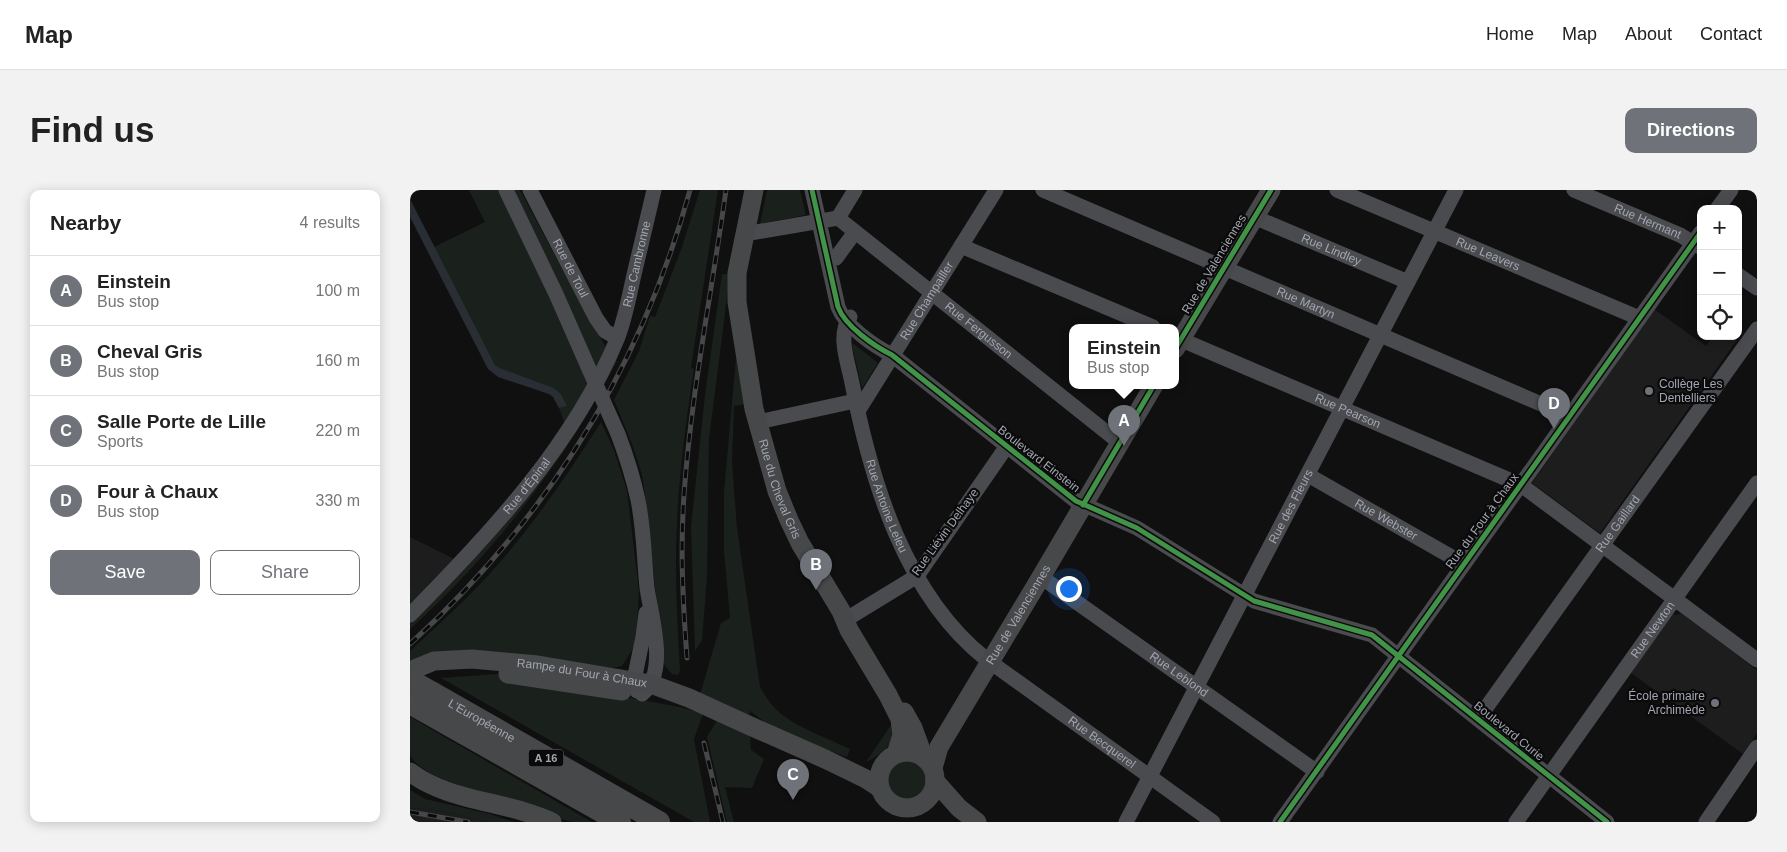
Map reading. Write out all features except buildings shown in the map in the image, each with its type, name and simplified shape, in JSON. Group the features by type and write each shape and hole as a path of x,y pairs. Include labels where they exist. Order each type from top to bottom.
{"highway":[{"name":"L'Européenne","path":"410,682 433,693 659,822"},
{"name":"L'Européenne","path":"412,704 620,822"}],"main road":[{"name":"Rue du Cheval Gris","path":"754,190 737,273 736,292 758,422 770,471 789,520 806,554 888,695 902,725 902,739 890,759"},
{"name":"Rue de Valenciennes","path":"1179,338 1271,190"},
{"name":"Rue de Valenciennes","path":"931,769 938,747 1152,389"},
{"name":"Rampe du Four à Chaux","path":"410,670 434,662 472,659 538,665 689,698 825,759"},
{"name":"Rampe du Four à Chaux","path":"410,682 437,670 468,668 642,688"},
{"name":"Rue du Cheval Gris","path":"888,695 910,722 931,769"},
{"path":"825,759 858,768 870,768 912,752 931,769 959,808 975,822"},
{"path":"825,759 880,788"},
{"path":"890,759 879,775 880,788 886,799 895,806 907,809 919,806 939,808 975,822"},
{"path":"919,806 931,796 931,769"},
{"path":"410,772 424,781 444,789 534,814 552,822"},
{"path":"410,783 436,795 510,813 537,822"}],"street":[{"path":"506,190 554,288 618,434 632,475 638,501 656,651 642,688"},
{"name":"Rue de Toul","path":"530,190 596,318 605,331 617,338"},
{"name":"Rue Cambronne","path":"617,338 624,317 654,190"},
{"path":"812,190 828,220"},
{"path":"822,190 828,220 836,300 840,313 848,319"},
{"path":"745,234 828,220 855,190"},
{"name":"Rue Champailler","path":"856,406 892,355 996,190"},
{"name":"Rue Martyn","path":"1043,190 1569,416"},
{"name":"Rue Leavers","path":"1337,190 1639,318"},
{"name":"Rue des Fleurs","path":"1126,822 1456,190"},
{"name":"Rue Hermant","path":"1574,190 1697,241"},
{"path":"1720,205 1731,190"},
{"name":"Rue Lindley","path":"1254,217 1408,282"},
{"name":"Rue Fergusson","path":"828,220 855,232 1120,443"},
{"name":"Rue Antoine Leleu","path":"828,220 848,319 844,329 844,342 856,406 886,509 895,533 917,576 944,619 962,639 990,662"},
{"path":"836,258 855,232"},
{"name":"Rue du Four à Chaux","path":"1280,822 1639,318 1697,242"},
{"path":"961,246 1146,324"},
{"path":"1742,278 1757,288"},
{"name":"Boulevard Einstein","path":"848,319 880,342 892,355 1071,498 1136,528 1259,604 1367,633 1399,656"},
{"name":"Rue Gaillard","path":"1478,719 1757,329"},
{"name":"Rue d'Épinal","path":"410,615 476,545 540,468 574,422 590,395 617,338"},
{"name":"Rue Pearson","path":"1179,342 1521,484 1757,660"},
{"path":"758,422 856,406"},
{"name":"Rue Liévin Delhaye","path":"845,620 917,576 1007,446"},
{"name":"Rue Webster","path":"1308,475 1464,564"},
{"name":"Rue Newton","path":"1516,822 1757,483"},
{"name":"Rue Leblond","path":"1041,577 1317,772"},
{"name":"Boulevard Curie","path":"1399,656 1608,822"},
{"name":"Rue Becquerel","path":"990,662 1213,822"},
{"path":"1706,822 1757,747"}],"shaded area":[{"path":"469,190 520,190 570,284 612,358 617,361 573,437 518,514 455,586 410,629 410,585 422,591 494,516 537,462 564,422 559,408 567,406 561,394 554,388 495,365 434,247 485,222"},
{"path":"700,190 718,190 691,368 694,369 679,491 676,540 680,671 678,675 672,674 665,666 662,657 642,475 614,400 639,351 650,316 655,317 681,250"},
{"path":"767,190 800,190 806,215 760,224"},
{"path":"410,199 495,365 554,388 561,394 567,406 559,408 553,397 549,394 498,377 488,369 410,217"},
{"path":"722,274 730,274 709,439 707,577 702,640 695,651 691,527 705,395"},
{"name":"Collège Les Dentelliers","path":"1654,309 1706,346 1711,340 1737,340 1600,533 1532,483"},
{"path":"854,344 878,363 862,388 852,345"},
{"path":"736,358 740,360 747,404 734,406 732,462 737,528 760,687 773,706 786,717 803,728 850,749 847,757 784,733 760,719 751,711 746,718 699,698 721,623 730,618 724,551 724,492"},
{"path":"601,422 614,450 627,491 639,591 636,644 622,666 612,668 498,655 410,661 410,651 490,574 514,545 553,494"},
{"path":"410,537 454,559 422,592 410,585"},
{"name":"École primaire Archimède","path":"1682,614 1757,670 1757,733 1743,754 1631,673 1672,615"},
{"path":"498,674 680,707 703,714 694,739 710,822 694,822 441,678"},
{"path":"410,717 592,822 567,821 529,805 464,787 431,774 418,765 410,755"},
{"path":"718,719 750,734 751,750 764,759 752,788 725,787 734,822 727,822 707,737"},
{"path":"893,722 894,736 888,746 866,762"},
{"path":"911,759 919,762 925,768 928,780 925,792 919,798 903,801 895,798 889,792 886,776 889,768 895,762"},
{"path":"410,790 425,799 490,814 514,822 488,822 436,810 410,808"},
{"path":"410,808 436,810 488,822 410,822"}],"railway":[{"path":"410,644 459,596 504,546 545,493 583,437 616,379 645,319 669,256 690,190"},
{"path":"687,658 682,536 687,457 726,190"},
{"path":"704,743 723,822"},
{"path":"410,812 468,822"}],"cycle path":[{"path":"812,190 838,307 847,321 861,335 892,355 1076,501 1137,528 1254,601 1372,635 1607,822"},
{"path":"1179,342 1271,190"},
{"path":"1280,822 1697,238"},
{"path":"1083,505 1152,389"}],"place":[{"name":"Collège Les Dentelliers","path":"1649,391"},
{"name":"Four à Chaux","path":"1554,429"},
{"name":"Einstein","path":"1124,446"},
{"name":"Cheval Gris","path":"816,590"},
{"name":"École primaire Archimède","path":"1715,703"},
{"name":"Salle Porte de Lille","path":"793,800"}]}
